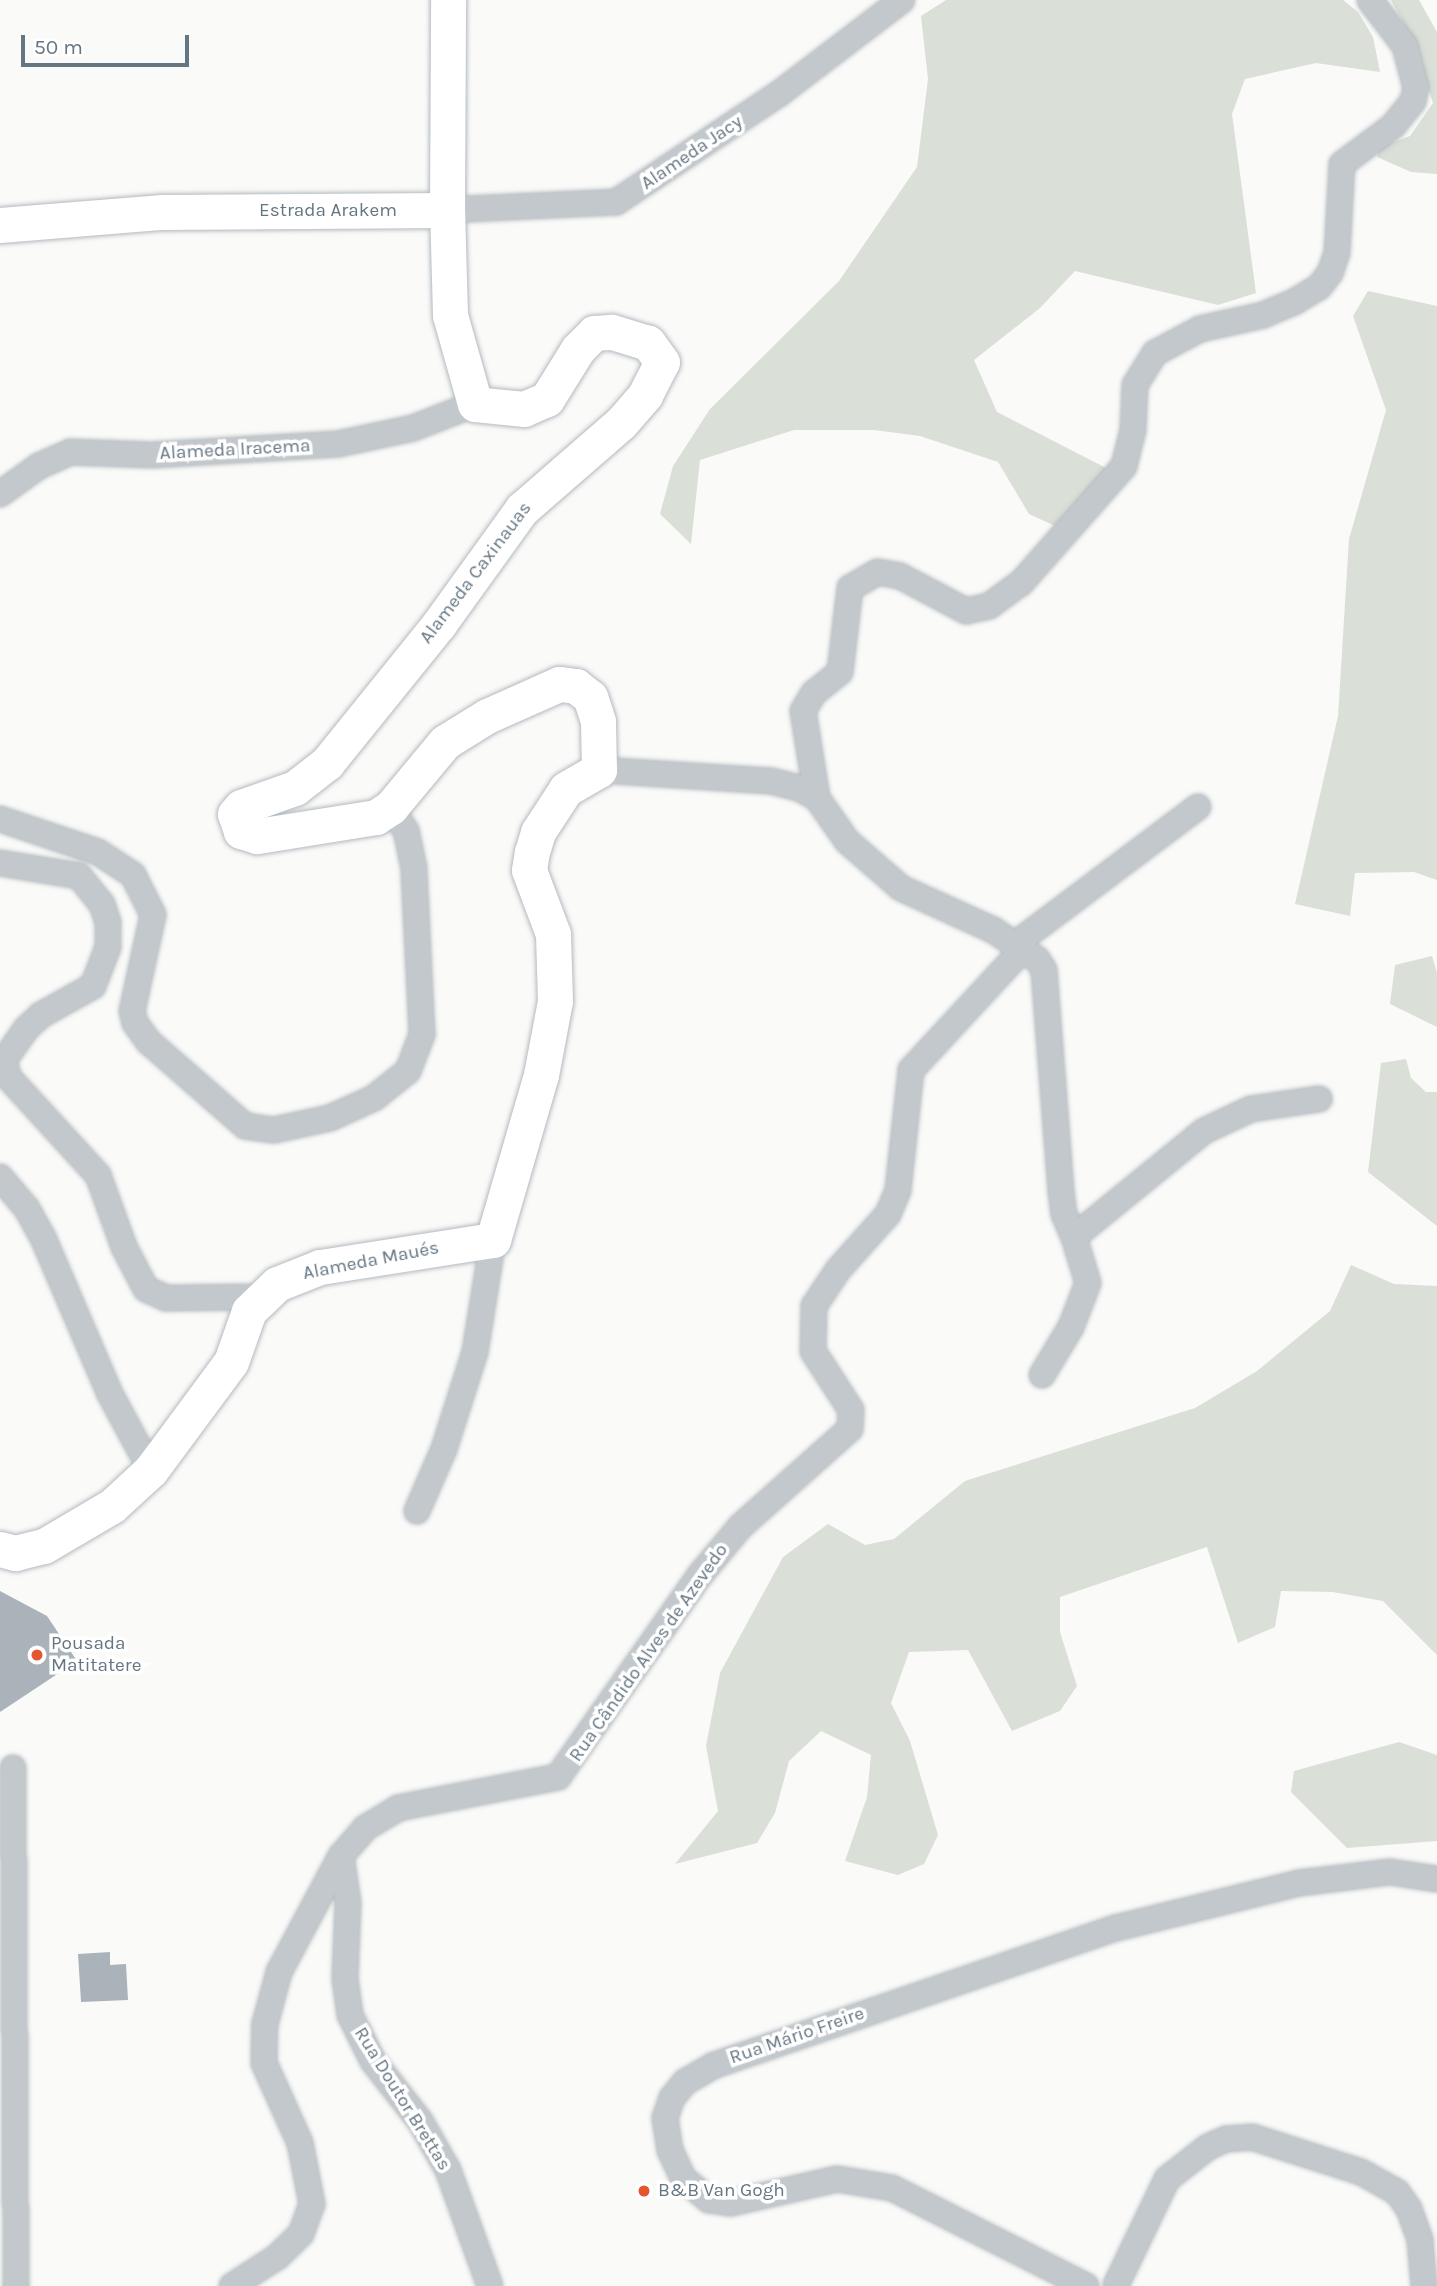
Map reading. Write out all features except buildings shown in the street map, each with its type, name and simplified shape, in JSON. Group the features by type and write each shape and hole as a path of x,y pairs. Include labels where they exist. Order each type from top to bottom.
{"street":[{"path":"448,0 447,211 453,338 475,404"},
{"name":"Alameda Jacy","path":"447,211 601,205 629,196 780,93 902,0"},
{"path":"1042,1376 1070,1327 1088,1283 1074,1237 1063,1214 1044,970 1037,959 993,929 901,888 847,841 817,798 803,711 814,693 841,672 850,587 878,572 900,576 966,611 978,611 997,601 1021,583 1124,466 1133,429 1135,385 1156,353 1200,329 1263,315 1294,302 1319,287 1330,273 1336,253 1342,164 1393,126 1413,101 1416,88 1405,46 1370,0"},
{"name":"Estrada Arakem","path":"0,225 162,212 447,211"},
{"name":"Alameda Caxinauas","path":"391,807 376,817 257,836 241,831 236,814 241,807 295,788 327,764 439,624 522,509 621,423 645,395 662,362 648,343 611,332 594,333 578,349 547,399 524,409 475,404"},
{"name":"Alameda Iracema","path":"0,494 39,466 70,452 152,455 338,444 413,428 475,404"},
{"path":"0,819 98,852 133,875 153,915 132,1011 135,1023 149,1042 245,1126 274,1130 330,1118 374,1098 408,1071 422,1034 414,868 406,831 391,807 445,742 498,711 559,684 576,686 595,707 598,770"},
{"path":"417,1511 441,1458 475,1352 493,1240 541,1075 555,1001 553,934 529,870 538,832 566,789 598,770 770,781 817,798"},
{"name":"Rua Cândido Alves de Azevedo","path":"341,1856 365,1828 398,1808 558,1777 700,1575 741,1526 850,1429 851,1410 813,1351 814,1306 831,1278 888,1214 898,1190 911,1070 1018,947 1198,807"},
{"path":"0,863 79,876 102,904 108,923 108,947 93,986 41,1015 26,1029 4,1061 9,1078 98,1175 124,1247 146,1289 166,1298 262,1297"},
{"path":"1074,1237 1204,1131 1251,1109 1319,1099"},
{"path":"0,1177 27,1209 44,1240 110,1394 151,1470"},
{"name":"Alameda Maués","path":"0,1549 15,1553 44,1546 112,1506 151,1470 231,1362 243,1323 262,1297 277,1284 320,1267 493,1240"},
{"path":"13,1769 8,1994 16,2286"},
{"path":"232,2286 277,2257 301,2234 312,2204 300,2143 264,2063 265,2024 279,1972 341,1856"},
{"name":"Rua Doutor Brettas","path":"341,1856 348,1903 345,1979 350,2015 373,2061 420,2121 448,2170 490,2286"},
{"name":"Rua Mário Freire","path":"1086,2286 892,2188 838,2179 731,2203 709,2200 683,2178 670,2150 665,2118 672,2098 685,2082 715,2064 1116,1928 1298,1884 1390,1872 1437,1879"},
{"path":"1107,2286 1117,2286 1167,2179 1208,2147 1226,2139 1252,2137 1300,2148 1361,2172 1398,2192 1409,2209 1420,2240 1424,2286"}],"shaded area":[{"path":"946,0 1343,0 1358,12 1373,37 1380,72 1316,63 1245,79 1232,114 1256,293 1218,305 1075,271 1040,308 974,360 997,412 1108,469 1055,526 1029,514 998,462 920,436 874,430 794,430 700,460 691,544 660,514 673,466 710,409 839,281 917,167 928,79 921,16"},
{"path":"1391,0 1419,0 1437,32 1437,174 1411,172 1377,157 1380,147 1410,136 1433,103 1410,35"},
{"path":"1368,291 1437,306 1437,880 1414,872 1355,873 1350,916 1295,904 1338,716 1349,539 1386,410 1353,316"},
{"path":"1432,956 1437,973 1437,1027 1390,1004 1395,965"},
{"path":"1406,1059 1411,1078 1426,1092 1437,1092 1437,1226 1368,1172 1381,1063"},
{"path":"1351,1265 1394,1284 1437,1286 1437,1655 1383,1601 1333,1592 1281,1591 1275,1627 1238,1643 1207,1547 1060,1597 1060,1632 1077,1686 1060,1711 1012,1731 968,1650 909,1652 891,1703 910,1741 938,1835 924,1864 898,1875 845,1861 867,1797 871,1755 821,1731 789,1761 775,1813 757,1843 675,1864 718,1811 706,1746 720,1673 783,1557 828,1524 865,1545 894,1539 965,1481 1195,1408 1257,1371 1330,1311"},
{"path":"1399,1742 1437,1755 1437,1841 1347,1848 1291,1792 1294,1771"}],"place":[{"name":"Pousada Matitatere","path":"37,1655"},
{"name":"B&B Van Gogh","path":"644,2191"}]}
